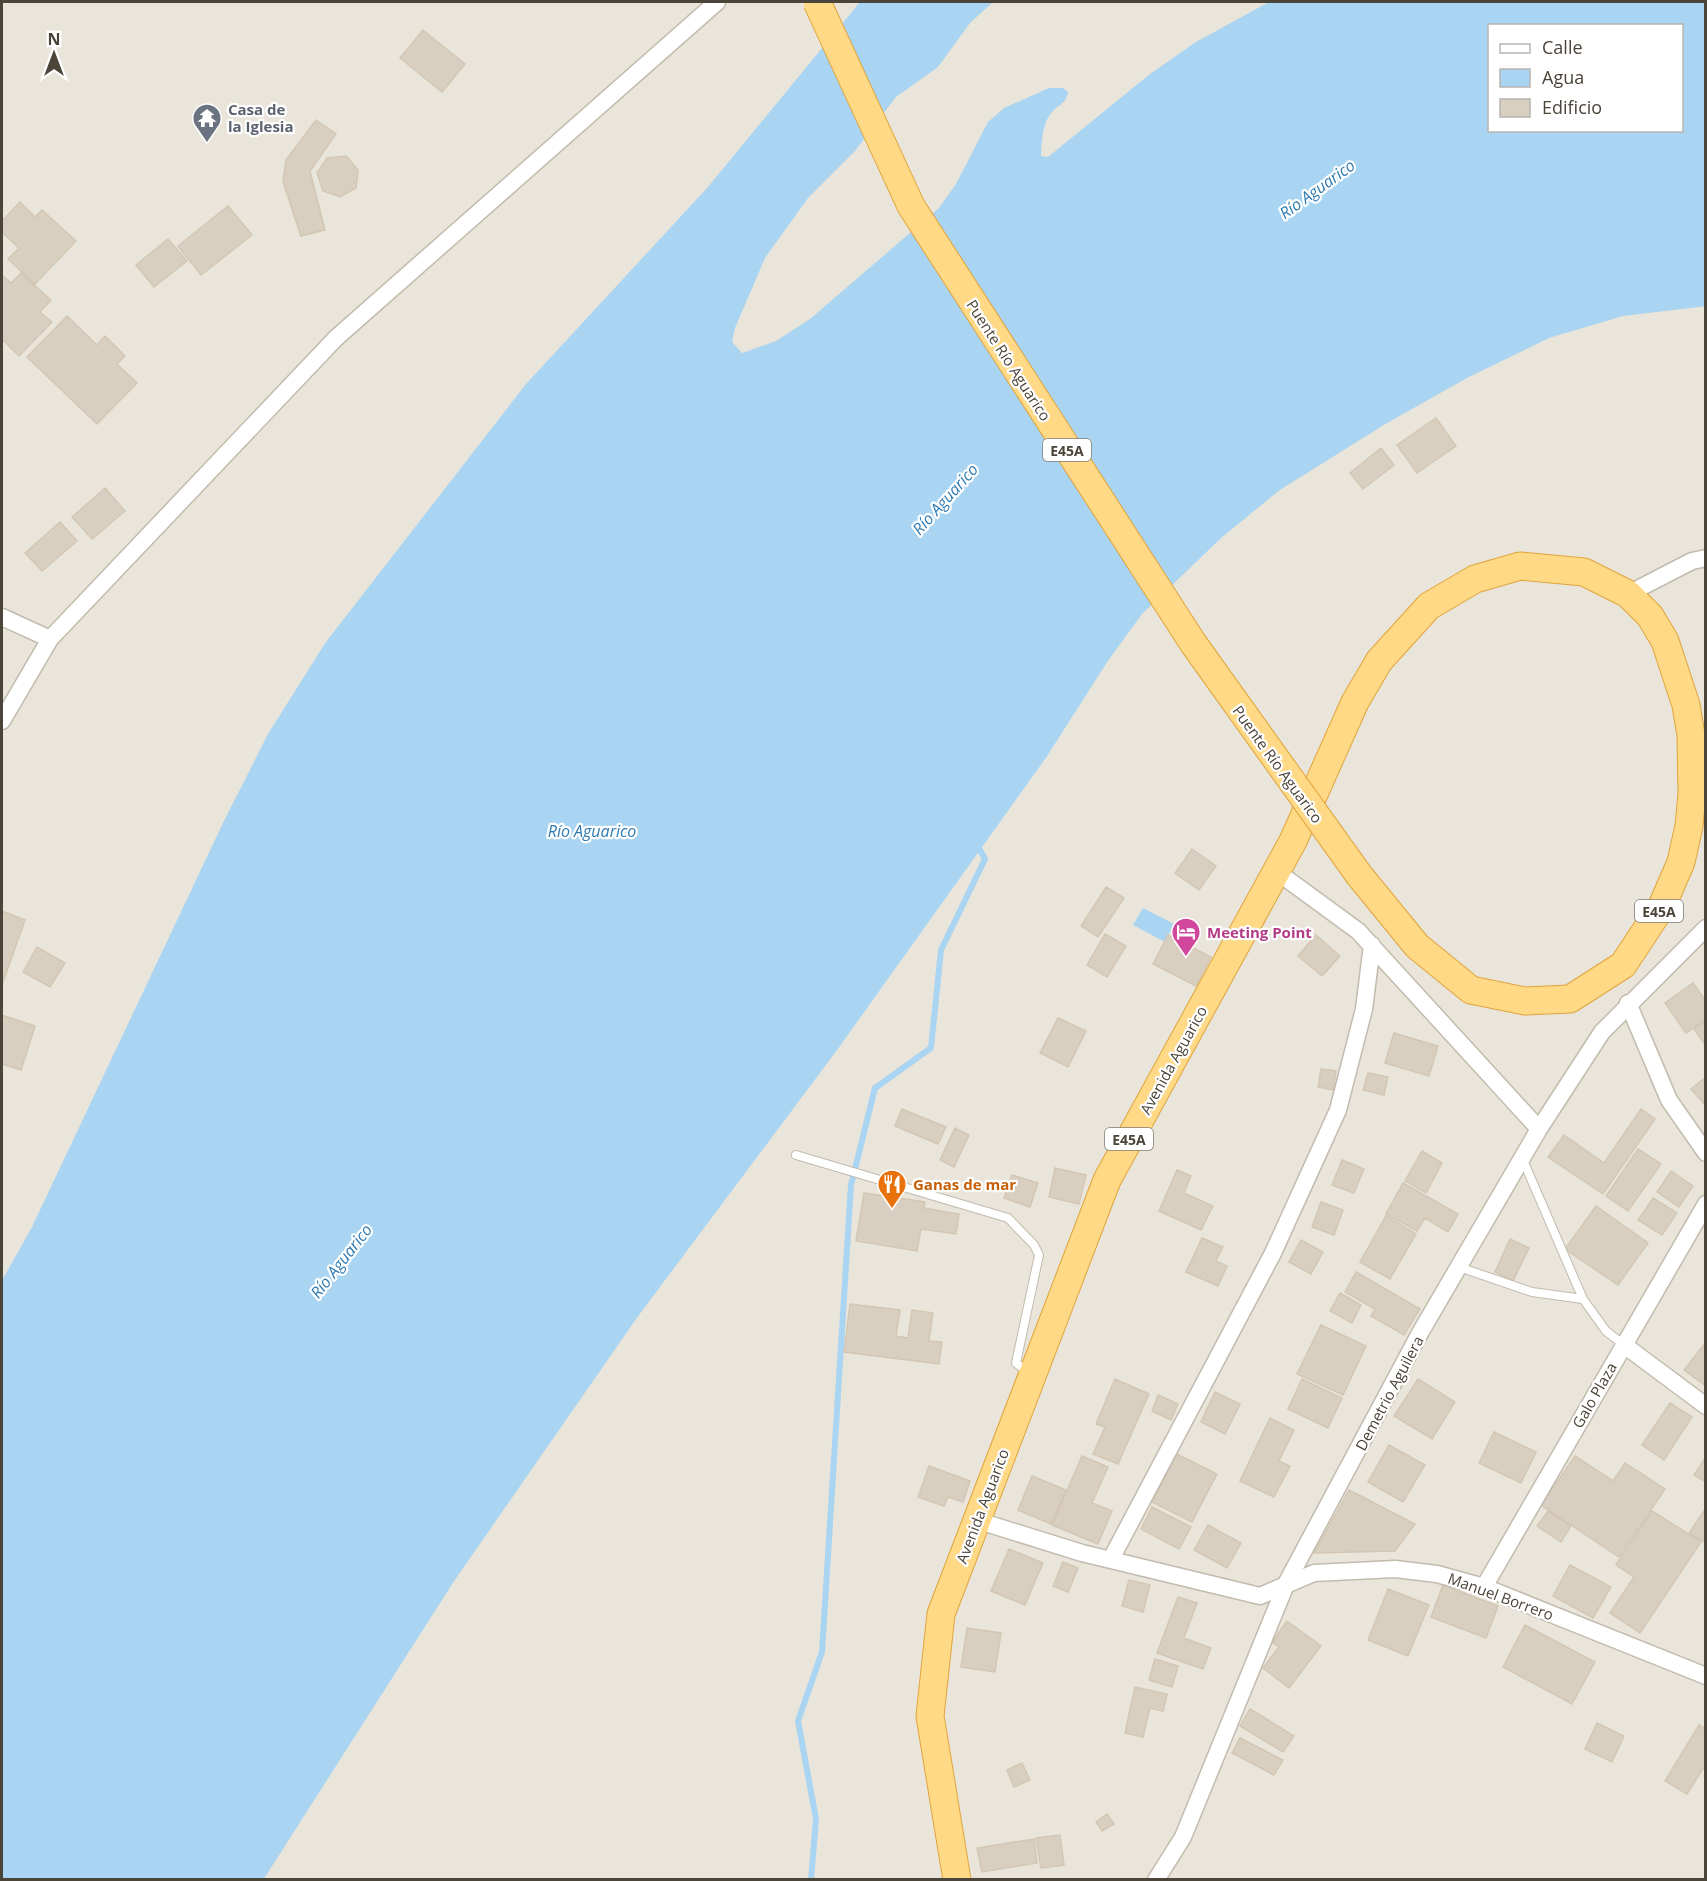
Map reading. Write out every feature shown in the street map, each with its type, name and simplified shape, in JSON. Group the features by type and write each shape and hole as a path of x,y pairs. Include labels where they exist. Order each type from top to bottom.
{"highway":[{"name":"Puente Río Aguarico","path":"817,2 917,216 1193,643 1359,875 1417,946 1471,990 1525,1001 1570,999 1623,965 1662,906 1681,862 1689,826 1692,794 1691,735 1677,670 1665,641 1650,616 1628,594"},
{"name":"Avenida Aguarico","path":"957,1880 930,1716 941,1614 1107,1180 1293,841 1355,702 1379,660 1429,606 1474,579 1520,566 1584,572 1628,594"}],"street":[{"path":"2,721 50,639 336,338 717,2"},
{"path":"1628,594 1692,561 1706,558"},
{"path":"2,617 50,639"},
{"path":"1276,871 1358,931 1539,1129"},
{"name":"Demetrio Aguilera","path":"1156,1880 1183,1837 1287,1582 1420,1333 1539,1129 1602,1032 1706,927"},
{"path":"1111,1559 1273,1253 1338,1110 1364,1010 1372,945"},
{"path":"1628,1004 1669,1100 1706,1153"},
{"name":"Galo Plaza","path":"1484,1587 1706,1204"},
{"path":"1624,1345 1706,1406"},
{"name":"Manuel Borrero","path":"976,1520 1111,1559 1260,1596 1287,1582 1314,1573 1395,1569 1437,1574 1484,1587 1706,1676"}],"lane":[{"path":"796,1155 1008,1218 1034,1245 1039,1255 1016,1363 1032,1375"},
{"path":"1523,1160 1583,1299 1606,1331 1624,1345"},
{"path":"1459,1267 1532,1292 1583,1299"}],"shaded area":[{"path":"2,2 1705,2 1705,1879 2,1879"}],"water":[{"name":"Río Aguarico","path":"882,2 993,2 970,23 938,67 896,97 855,151 808,198 765,258 735,328 732,342 742,353 776,341 810,319 939,208 956,184 988,122 1004,108 1049,88 1063,88 1068,92 1065,101 1054,110 1045,125 1041,156 1048,157 1150,74 1196,42 1269,2 1705,2 1705,289 1621,299 1543,322 1459,363 1374,411 1270,476 1210,525 1129,603 1094,651 1032,748 824,1039 623,1308 439,1573 243,1879 2,1880 2,1315 47,1235 238,831 283,742 339,653 539,395 720,199"},
{"path":"1143,908 1174,924 1165,942 1133,925"}],"building":[{"path":"423,30 465,64 442,92 400,58"},
{"path":"316,120 336,134 310,171 325,230 301,236 283,182 286,160"},
{"path":"346,156 358,170 356,188 340,197 323,191 317,173 327,158"},
{"path":"20,202 35,217 42,210 76,241 35,284 8,259 19,248 2,232 2,221"},
{"path":"228,206 252,235 201,275 178,246"},
{"path":"168,239 187,261 154,287 136,265"},
{"path":"21,273 51,300 40,312 52,322 19,356 2,339 2,275 11,283"},
{"path":"67,316 97,345 105,336 125,356 117,364 137,383 97,424 27,357"},
{"path":"1436,418 1456,446 1417,473 1397,445"},
{"path":"1381,448 1394,465 1363,489 1350,473"},
{"path":"105,488 125,511 92,539 72,517"},
{"path":"60,522 77,541 42,571 25,553"},
{"path":"1192,849 1216,866 1199,890 1175,873"},
{"path":"1106,887 1124,898 1098,937 1081,926"},
{"path":"2,911 25,920 2,985"},
{"path":"1105,934 1126,946 1107,977 1087,965"},
{"path":"1168,935 1211,957 1196,986 1153,964"},
{"path":"1316,935 1340,956 1322,976 1298,956"},
{"path":"37,947 65,963 50,987 23,972"},
{"path":"1693,983 1706,1001 1706,1019 1686,1033 1665,1003"},
{"path":"2,1015 35,1026 21,1070 2,1064"},
{"path":"1058,1018 1086,1031 1068,1067 1040,1053"},
{"path":"1706,1021 1706,1046 1694,1029"},
{"path":"1394,1033 1438,1046 1429,1076 1385,1063"},
{"path":"1321,1069 1336,1071 1333,1090 1318,1087"},
{"path":"1368,1073 1388,1077 1384,1095 1363,1090"},
{"path":"1706,1077 1706,1106 1691,1089"},
{"path":"902,1109 946,1127 938,1144 895,1126"},
{"path":"1641,1109 1655,1119 1603,1194 1548,1157 1564,1135 1604,1163"},
{"path":"955,1128 969,1135 954,1167 940,1160"},
{"path":"1638,1149 1661,1164 1628,1211 1606,1196"},
{"path":"1422,1151 1442,1163 1426,1193 1405,1181"},
{"path":"1342,1160 1364,1169 1354,1193 1332,1185"},
{"path":"1055,1168 1086,1175 1079,1204 1049,1197"},
{"path":"1177,1170 1191,1176 1184,1193 1213,1206 1201,1230 1159,1211"},
{"path":"1671,1171 1693,1186 1679,1207 1657,1192"},
{"path":"1012,1175 1038,1183 1030,1207 1004,1198"},
{"path":"1403,1183 1458,1214 1448,1232 1425,1218 1417,1231 1386,1214"},
{"path":"864,1193 925,1202 924,1208 959,1214 956,1234 921,1229 917,1251 856,1241"},
{"path":"1653,1198 1677,1213 1662,1235 1638,1220"},
{"path":"1321,1202 1343,1210 1334,1235 1312,1227"},
{"path":"1596,1206 1648,1243 1618,1285 1565,1249"},
{"path":"1386,1216 1416,1234 1390,1279 1360,1262"},
{"path":"1202,1238 1223,1247 1216,1261 1227,1266 1218,1286 1186,1272"},
{"path":"1510,1239 1529,1248 1513,1281 1495,1272"},
{"path":"1301,1240 1323,1252 1311,1274 1289,1262"},
{"path":"1356,1272 1420,1309 1404,1335 1371,1316 1375,1309 1345,1292"},
{"path":"1340,1293 1361,1305 1352,1323 1330,1311"},
{"path":"850,1304 900,1310 896,1336 908,1338 912,1310 933,1313 929,1341 942,1342 939,1364 844,1352"},
{"path":"1321,1325 1366,1346 1343,1395 1297,1374"},
{"path":"1706,1342 1706,1386 1684,1370"},
{"path":"1115,1379 1149,1394 1118,1464 1093,1454 1105,1427 1096,1424"},
{"path":"1302,1379 1342,1398 1328,1428 1288,1409"},
{"path":"1418,1379 1455,1402 1432,1439 1394,1416"},
{"path":"1215,1392 1240,1404 1225,1434 1201,1422"},
{"path":"1158,1395 1178,1404 1171,1420 1152,1411"},
{"path":"1670,1403 1692,1417 1664,1460 1642,1445"},
{"path":"1270,1418 1294,1430 1279,1461 1290,1466 1274,1497 1240,1481"},
{"path":"1494,1432 1536,1452 1521,1483 1479,1463"},
{"path":"1389,1445 1425,1465 1403,1502 1368,1482"},
{"path":"1177,1454 1217,1474 1192,1522 1152,1502"},
{"path":"1082,1456 1108,1467 1092,1503 1112,1511 1098,1544 1052,1525"},
{"path":"1575,1456 1613,1481 1625,1463 1665,1489 1619,1557 1541,1505"},
{"path":"1706,1457 1706,1482 1694,1475"},
{"path":"929,1466 970,1481 963,1502 948,1497 944,1506 918,1497"},
{"path":"1032,1476 1066,1490 1051,1524 1018,1510"},
{"path":"1349,1490 1415,1524 1395,1551 1314,1553"},
{"path":"1152,1507 1191,1527 1179,1549 1141,1529"},
{"path":"1706,1508 1706,1543 1689,1533"},
{"path":"1548,1511 1571,1526 1561,1542 1537,1526"},
{"path":"1652,1511 1701,1542 1640,1633 1610,1613 1634,1577 1616,1565"},
{"path":"1208,1525 1241,1543 1227,1568 1194,1550"},
{"path":"1009,1549 1043,1563 1025,1605 991,1591"},
{"path":"1063,1562 1078,1568 1068,1592 1053,1586"},
{"path":"1570,1565 1611,1587 1593,1618 1553,1596"},
{"path":"1129,1580 1150,1585 1143,1612 1122,1606"},
{"path":"1443,1585 1498,1606 1486,1638 1431,1617"},
{"path":"1388,1589 1429,1605 1408,1656 1368,1640"},
{"path":"1178,1597 1197,1603 1184,1638 1211,1648 1203,1669 1157,1653"},
{"path":"1287,1621 1321,1646 1289,1688 1263,1668 1279,1647 1272,1642"},
{"path":"1525,1625 1595,1662 1572,1704 1503,1667"},
{"path":"967,1628 1001,1633 995,1672 961,1667"},
{"path":"1155,1659 1178,1666 1172,1687 1149,1680"},
{"path":"1135,1687 1167,1694 1163,1711 1150,1708 1143,1737 1125,1733"},
{"path":"1250,1709 1294,1736 1283,1752 1240,1726"},
{"path":"1597,1723 1624,1736 1612,1762 1585,1749"},
{"path":"1699,1725 1706,1729 1706,1764 1687,1794 1665,1781"},
{"path":"1240,1738 1283,1760 1274,1775 1232,1753"},
{"path":"1022,1763 1030,1780 1014,1787 1007,1770"},
{"path":"1107,1814 1114,1824 1102,1831 1096,1822"},
{"path":"1060,1835 1064,1865 1041,1868 1036,1838"},
{"path":"1034,1839 1037,1863 982,1872 977,1848"}],"waterway":[{"path":"2,1315 47,1235 238,831 283,742 339,653 539,395 720,199 882,2"},
{"path":"243,1880 439,1573 623,1308 824,1039 1032,748 1094,651 1129,603 1210,525 1270,476 1374,411 1459,363 1543,322 1621,299 1706,289"},
{"path":"811,1880 816,1819 798,1721 822,1652 851,1185 875,1088 931,1048 941,950 985,859 967,827"}],"place":[{"name":"Casa de la Iglesia","path":"207,144"},
{"name":"Meeting Point","path":"1186,958"},
{"name":"Ganas de mar","path":"892,1210"}]}
